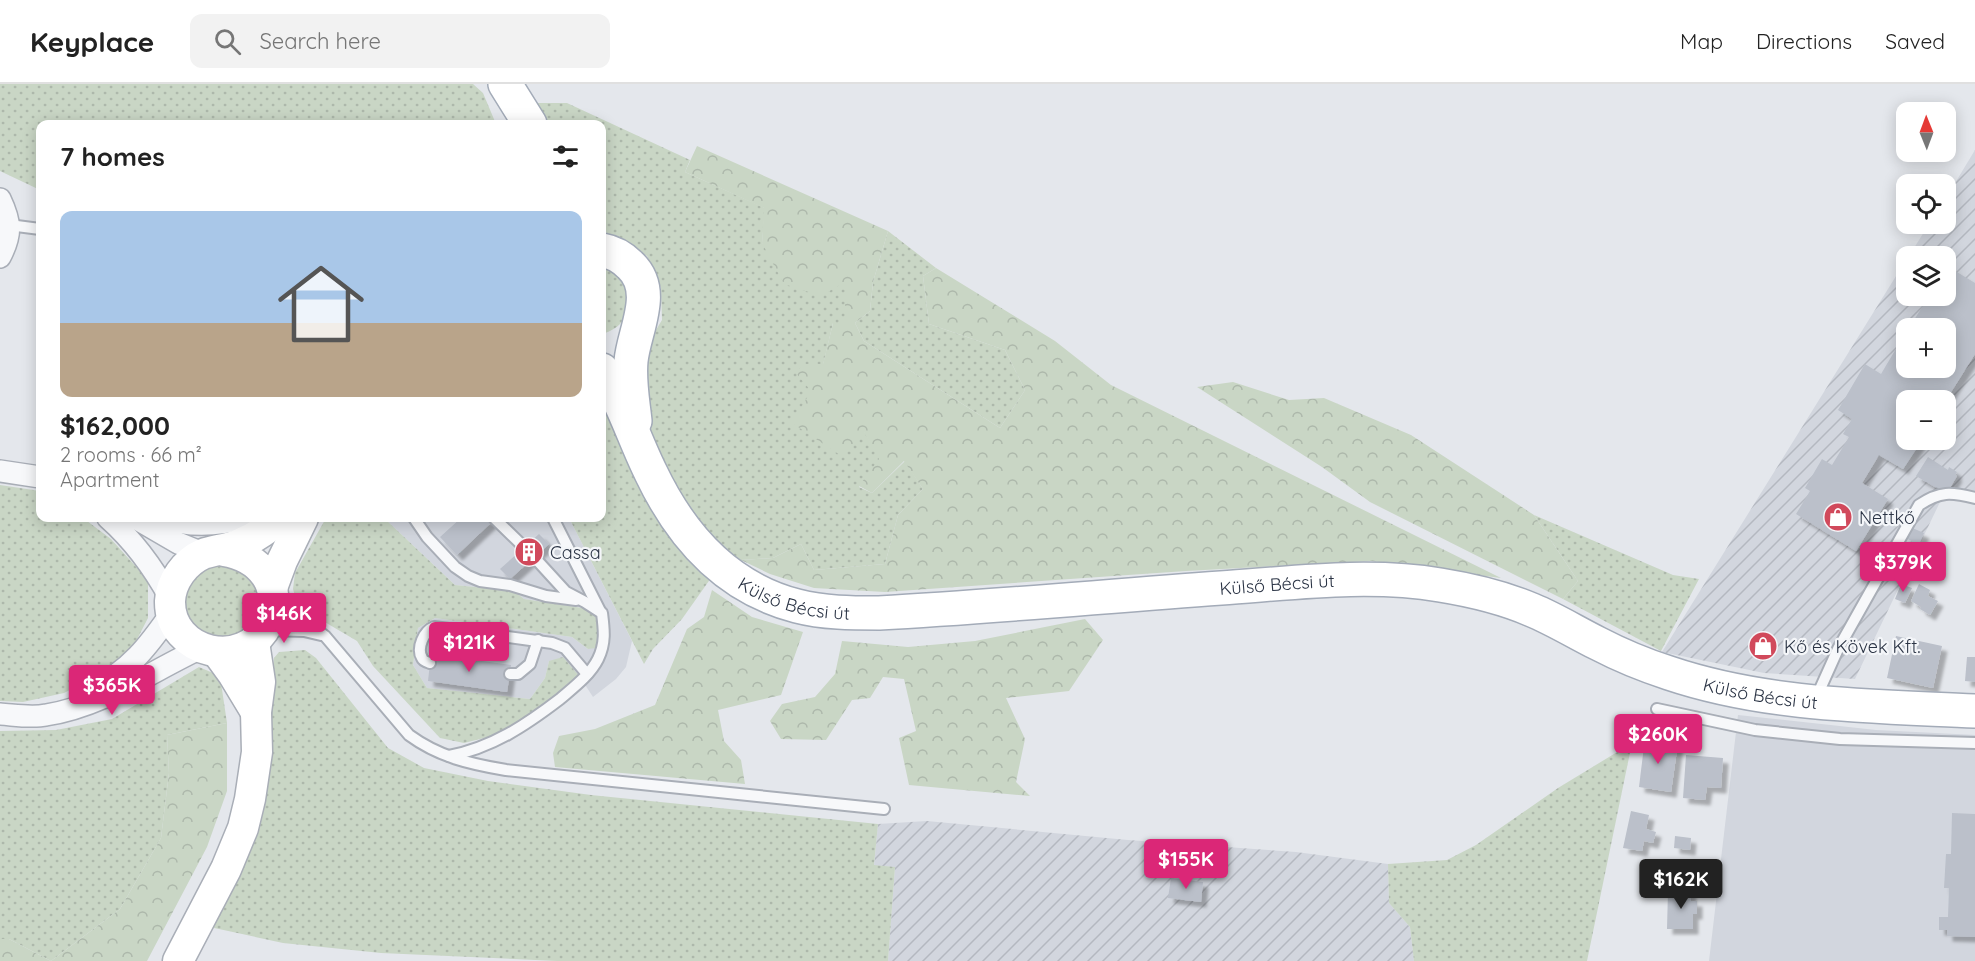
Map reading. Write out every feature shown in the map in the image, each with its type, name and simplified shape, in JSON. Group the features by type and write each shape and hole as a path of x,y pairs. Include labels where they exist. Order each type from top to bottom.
{"main road":[{"path":"505,84 528,120"},
{"path":"606,250 621,257 633,267 644,295 643,310 630,367 637,441"},
{"path":"606,348 628,337 638,324"},
{"path":"606,378 637,441"},
{"name":"Külső Bécsi út","path":"637,441 651,474 686,533 710,559 734,578 761,592 797,606 839,613 879,613 1278,584 1370,579 1401,580 1448,586 1504,600 1532,610 1621,655 1672,674 1736,691 1874,706 1975,711"}],"street":[{"path":"0,199 9,219 6,245 0,257"},
{"path":"0,461 36,466"},
{"path":"0,471 36,476"},
{"path":"112,522 135,543 155,571 171,605 178,627 188,640 209,650 233,674 256,711"},
{"path":"142,522 178,543 214,552 240,554 254,561 265,573 272,592"},
{"path":"177,522 207,525 232,522"},
{"path":"3,714 76,695 112,678 145,650 171,605 173,586 190,561 263,532 275,522"},
{"path":"3,714 43,716 74,709 209,650 236,651 259,636 271,616 272,592 282,561 301,522"},
{"path":"178,961 226,869 243,828 250,799 256,752 256,711 260,682 259,636"}],"lane":[{"path":"9,225 36,228"},
{"path":"1815,701 1838,649 1906,524 1919,505 1934,495 1945,494 1975,498"},
{"path":"417,522 455,567 468,576 480,581 510,585 546,596 585,602"},
{"path":"498,522 524,547"},
{"path":"445,756 465,753 517,731 578,684 598,659 605,638 602,613 555,522"},
{"path":"534,557 566,592 602,613"},
{"path":"272,592 325,636 409,735 424,746 445,756 506,770 884,809"},
{"path":"430,663 423,660 421,656 422,643 427,629 434,627 552,643 565,648 587,674"},
{"path":"259,636 304,631 325,636"},
{"path":"510,674 518,674 530,664 538,640"},
{"path":"1657,709 1755,730 1840,739 1975,742"}],"shaded area":[{"path":"1975,150 1975,491 1941,492 1940,502 1855,679 1764,673 1662,652 1896,276 1896,306 1956,306 1956,246 1915,246 1923,234 1956,234 1956,181"},
{"path":"388,522 571,522 632,641 626,667 616,679 593,697 580,677 549,661 545,678 530,699 427,688 413,665 418,628 435,618 572,637 588,649 589,609 524,599 514,591 455,585"},
{"path":"1738,715 1876,730 1975,735 1975,961 1709,961"},
{"path":"927,821 1128,840 1296,852 1388,864 1389,903 1410,927 1414,961 888,961 895,867 874,866 878,824"}],"green space":[{"path":"0,84 473,84 483,93 494,120 36,120 36,188 0,171"},
{"path":"537,103 567,103 604,120 546,120"},
{"path":"606,121 690,160 685,172 765,208 762,243 845,281 845,323 833,323 823,365 804,364 864,431 880,459 859,487 872,493 905,461 923,489 898,515 885,564 814,570 801,544 773,558 741,560 714,546 690,517 651,436 641,379 642,353 662,320 661,288 647,256 619,242 606,232"},
{"path":"697,146 888,231 873,282 870,311 855,323 864,341 1000,428 1025,390 1005,350 929,324 923,276 936,268 1055,341 1111,385 1501,578 1371,561 885,592 814,588 770,574 741,560 773,558 801,544 814,570 885,564 898,515 923,489 904,461 872,493 859,486 879,459 864,432 843,457 792,423 811,391 796,373 803,364 823,364 833,323 845,322 845,282 821,296 784,284 762,243 764,208 685,172"},
{"path":"888,231 936,268 923,276 929,324 1005,350 1025,390 1000,428 864,341 855,323 870,311 873,282"},
{"path":"606,264 614,267 629,287 625,317 611,331 606,333"},
{"path":"1233,382 1289,400 1324,398 1411,435 1534,515 1578,581 1563,599 1370,502 1322,467 1197,387"},
{"path":"606,397 711,578 682,619 653,649 644,664 571,522 606,522"},
{"path":"0,485 36,490 36,522 88,522 111,539 148,580 148,618 130,653 103,673 64,693 23,702 0,701"},
{"path":"1534,515 1673,575 1699,579 1661,651 1563,599 1578,581"},
{"path":"324,522 388,522 455,585 514,591 524,599 589,609 599,621 596,648 588,649 572,637 435,618 418,628 413,665 427,688 530,699 545,678 549,661 563,657 580,677 529,719 492,736 464,743 440,738 373,666 357,641 306,611 297,603 293,589 295,573"},
{"path":"222,564 243,570 253,580 259,601 253,622 243,632 222,638 201,632 191,622 185,601 191,580 201,570"},
{"path":"712,590 752,617 803,632 781,695 718,710 724,741 741,760 745,784 555,767 553,753 559,736 595,729 655,705 687,629 704,617"},
{"path":"1085,619 1103,640 1069,691 1006,698 1025,739 1016,782 1030,796 909,785 899,738 916,731 904,679 883,677 870,698 852,700 826,740 781,739 770,721 782,704 815,697 835,674 842,641 908,647 975,641"},
{"path":"305,650 316,658 388,748 424,768 488,781 591,795 878,824 874,865 895,867 888,961 557,961 381,953 283,943 205,926 264,775 274,658 279,652"},
{"path":"199,667 220,676 227,723 167,735 169,773 161,838 120,909 51,961 9,939 0,939 0,731 56,730 112,719"},
{"path":"227,723 227,791 207,847 147,961 51,961 120,909 161,838 169,773 167,735"},
{"path":"1632,743 1587,961 1414,961 1410,927 1389,903 1388,864 1447,860 1476,845 1558,788"},
{"path":"0,939 9,939 51,961 0,961"}],"building":[{"path":"1956,271 1975,283 1975,354 1952,390 1896,390 1896,450 1915,450 1903,469 1879,455 1862,483 1888,499 1856,551 1796,514 1810,491 1805,488 1822,459 1832,465 1849,437 1843,434 1852,419 1838,410 1865,364 1881,374 1896,349 1896,378 1956,378 1956,318 1915,318 1923,306 1956,306"},
{"path":"1928,457 1948,470 1949,467 1957,472 1948,491 1935,487 1916,476"},
{"path":"457,522 492,522 457,555 440,537"},
{"path":"1910,527 1924,533 1909,565 1902,561 1912,541 1905,538"},
{"name":"Cassa","path":"539,534 549,544 510,579 500,569"},
{"path":"1901,584 1912,588 1905,603 1895,599"},
{"path":"1919,584 1930,590 1928,596 1938,601 1930,615 1911,601"},
{"path":"1896,636 1942,646 1933,688 1887,678"},
{"path":"431,654 511,665 507,692 428,681"},
{"path":"1967,657 1975,657 1975,682 1965,681"},
{"path":"1645,738 1678,743 1671,792 1639,787"},
{"path":"1686,755 1723,758 1721,788 1707,787 1705,800 1683,798"},
{"path":"1631,811 1649,815 1646,829 1656,832 1653,843 1644,841 1642,851 1623,848"},
{"path":"1952,813 1975,814 1975,937 1947,936 1947,930 1939,930 1939,917 1948,917 1949,888 1944,888 1946,854 1951,854"},
{"path":"1675,836 1691,838 1690,850 1674,848"},
{"path":"1171,878 1203,882 1201,902 1168,898"},
{"path":"1668,890 1691,890 1691,901 1697,901 1697,914 1693,914 1693,929 1667,929"}],"place":[{"name":"Nettkő","path":"1838,517"},
{"name":"Cassa","path":"529,552"},
{"name":"Kő és Kövek Kft.","path":"1763,646"}]}
